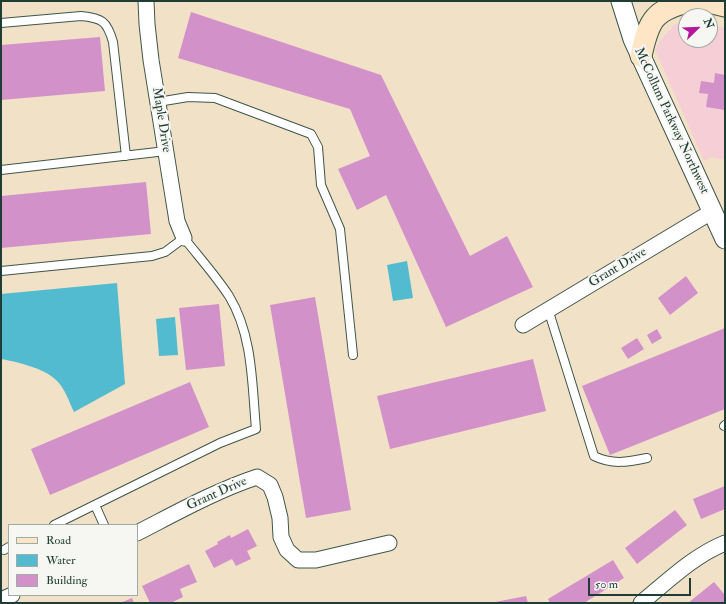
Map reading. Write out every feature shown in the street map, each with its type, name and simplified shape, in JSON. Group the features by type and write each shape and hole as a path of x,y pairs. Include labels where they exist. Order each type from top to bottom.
{"main road":[{"path":"641,56 646,32 656,16 669,8 691,1"},
{"path":"704,1 725,6"}],"street":[{"name":"Maple Drive","path":"146,1 146,24 177,221 184,238"},
{"name":"McCollum Parkway Northwest","path":"620,1 641,56 716,210 725,239"},
{"name":"Grant Drive","path":"523,325 716,210"},
{"name":"Grant Drive","path":"138,532 206,490 240,483 257,477 270,485 275,497 280,518 281,537 287,550 298,560 316,560 389,544"},
{"path":"641,603 704,554 725,543"}],"lane":[{"path":"1,23 81,16 93,17 103,21 110,31 113,42 126,156"},
{"path":"158,102 188,97 215,98 311,134 318,147 320,185 340,229 351,322 353,356"},
{"path":"1,170 166,152"},
{"path":"1,271 152,256 165,252 184,238 229,296 239,318 248,347 256,429 220,443 56,524"},
{"path":"548,309 594,456 608,462 626,462 647,458"},
{"path":"95,505 104,524"}],"shaded area":[{"path":"678,23 678,48 718,48 718,27 725,28 725,160 712,157 704,161 655,50 660,41 673,26"}],"water":[{"path":"407,261 413,298 393,301 387,265"},
{"path":"117,283 125,384 74,412 62,387 51,376 30,366 1,359 1,294"},
{"path":"175,317 178,355 159,356 156,319"}],"building":[{"path":"191,12 381,75 470,256 507,236 533,287 446,327 386,195 357,210 338,169 370,156 350,109 178,58"},
{"path":"100,37 105,91 1,100 1,45"},
{"path":"715,73 725,75 725,110 706,107 708,94 699,93 701,81 714,83"},
{"path":"146,182 151,234 1,248 1,196"},
{"path":"686,276 698,293 670,315 658,298"},
{"path":"315,297 351,510 306,518 270,305"},
{"path":"219,304 225,366 186,370 179,308"},
{"path":"725,328 725,409 610,455 582,386"},
{"path":"657,329 662,338 652,344 647,335"},
{"path":"637,338 644,349 628,359 621,348"},
{"path":"533,359 546,411 390,449 377,396"},
{"path":"190,382 209,427 50,495 31,449"},
{"path":"725,486 725,509 701,519 693,499"},
{"path":"675,510 687,525 637,564 625,548"},
{"path":"248,529 257,546 247,551 251,559 236,566 232,559 214,568 205,551 230,535 231,538"},
{"path":"613,560 624,578 584,603 550,603 548,599"},
{"path":"189,564 197,582 180,589 183,597 171,603 150,603 142,586"},
{"path":"714,582 725,595 725,603 688,603"},
{"path":"526,596 528,603 495,603 495,602"},
{"path":"132,598 134,603 120,603"}]}
